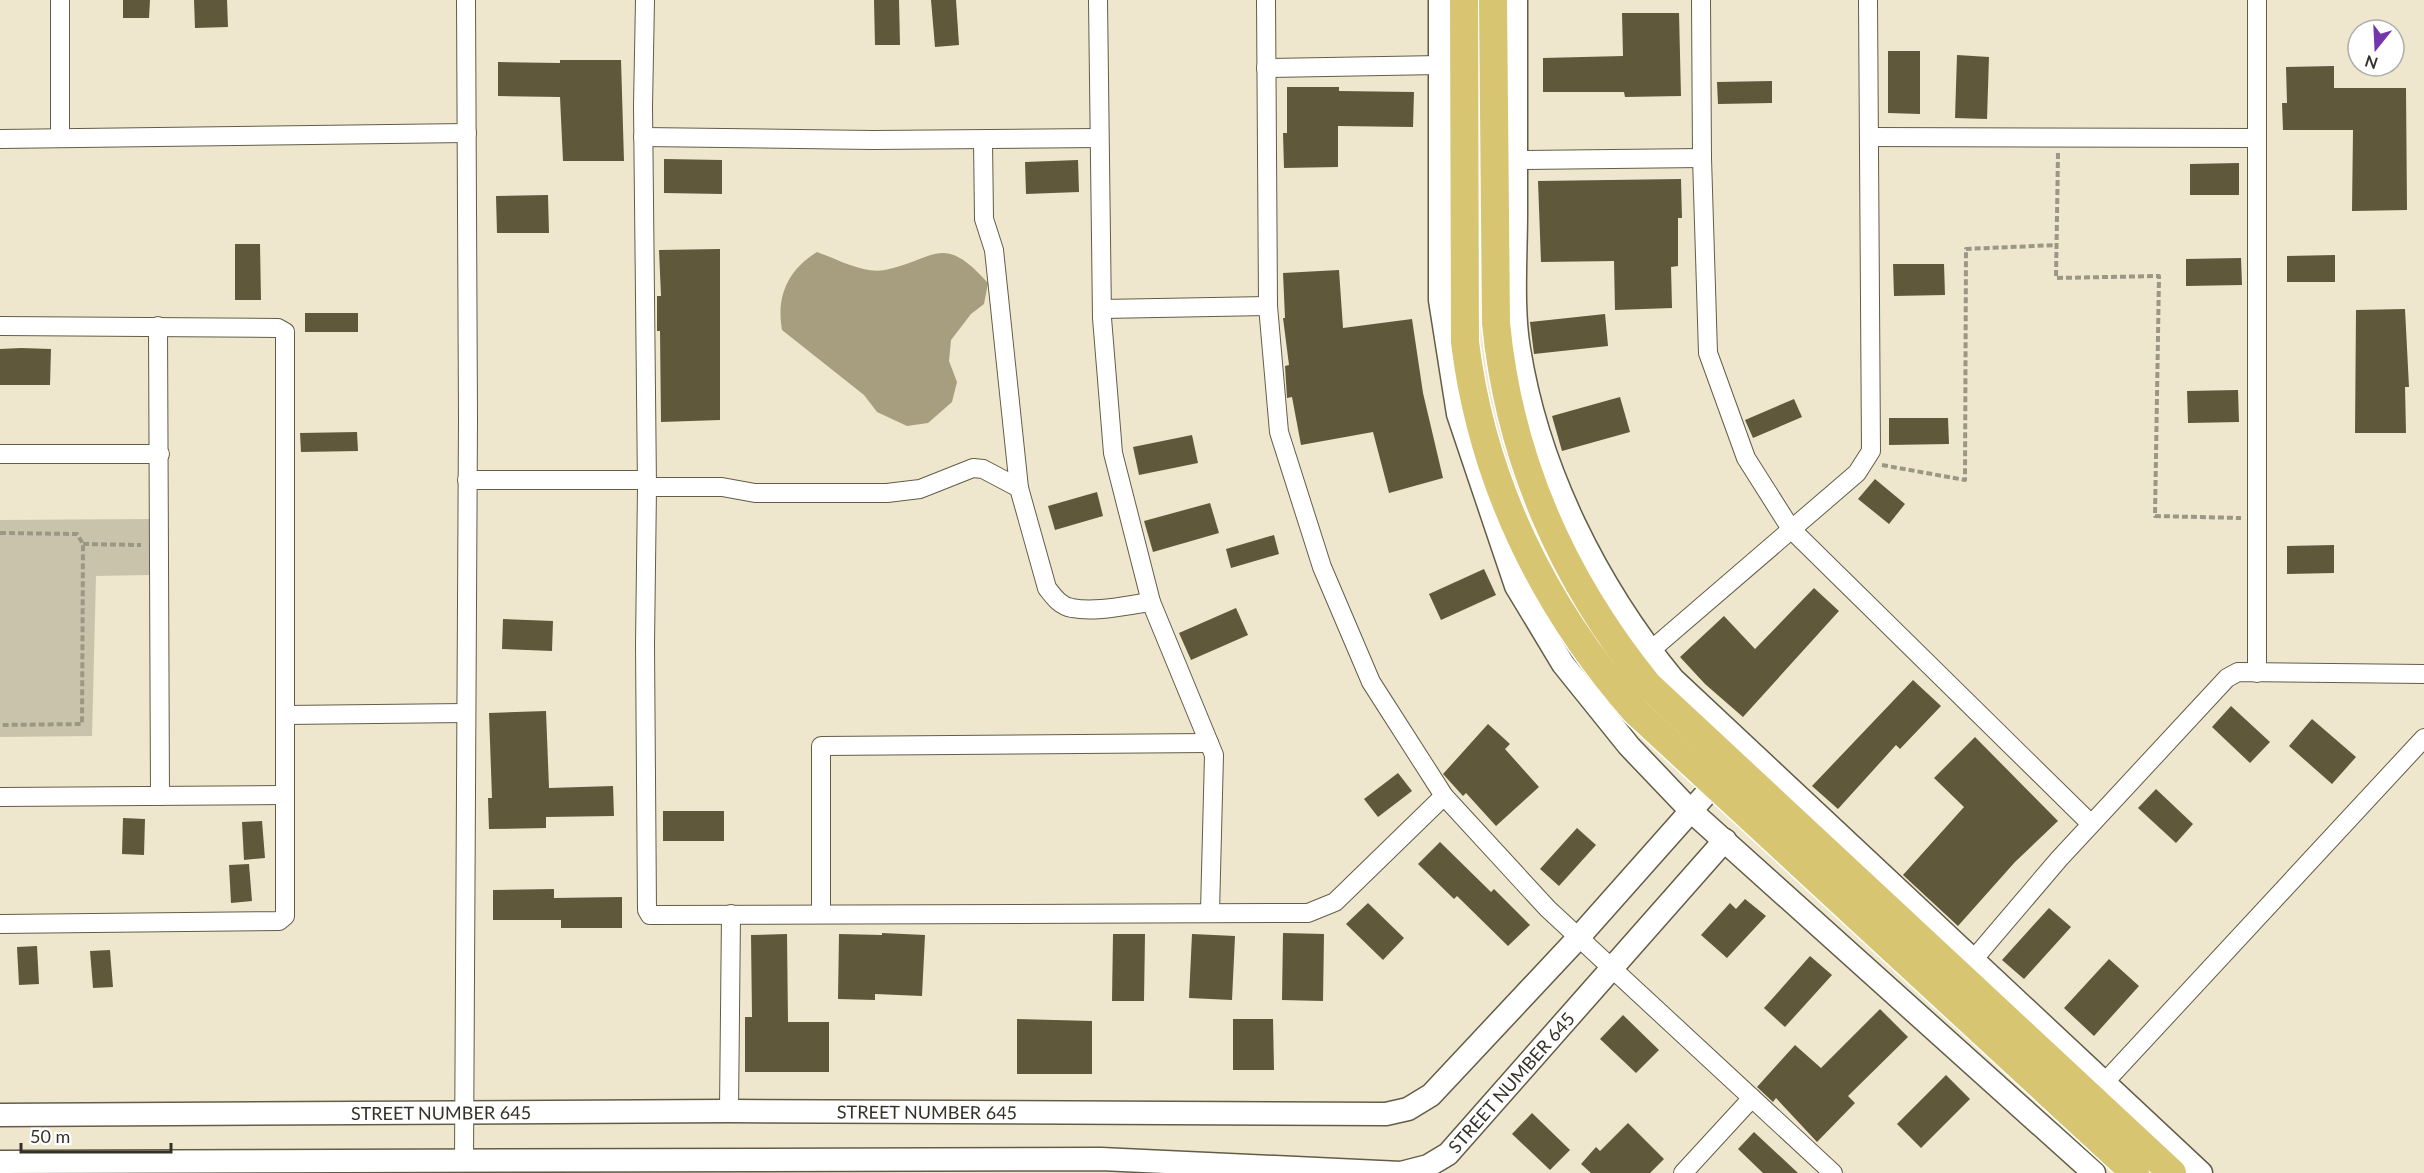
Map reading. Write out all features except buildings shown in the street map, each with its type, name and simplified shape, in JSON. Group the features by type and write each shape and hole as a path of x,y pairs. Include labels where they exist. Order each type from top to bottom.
{"main road":[{"path":"1464,0 1465,342 1473,396 1483,441 1525,549 1563,618 1584,651 1635,711 1713,786 2135,1173"},
{"path":"1493,0 1496,323 1499,355 1513,422 1534,493 1548,528 1583,594 1603,626 1648,685 2172,1173"}],"street":[{"path":"60,0 60,138"},
{"path":"464,1161 466,1112 466,0"},
{"path":"645,0 643,137 647,483 645,645 647,910 655,916 1308,913 1335,902 1444,796"},
{"path":"1098,0 1102,309 1113,453 1151,602 1214,755 1210,912"},
{"path":"1266,0 1268,306 1279,432 1322,567 1371,682 1444,796 1548,909 1833,1173"},
{"path":"1440,0 1440,300 1458,414 1516,586 1563,664 1629,746 1690,810 2094,1173"},
{"path":"1516,0 1519,348 1529,394 1546,452 1597,568 1650,651 1673,679 2201,1173"},
{"path":"1701,0 1702,158 1708,353 1746,458 1791,529 2091,824"},
{"path":"1650,651 1857,473 1871,451 1868,0"},
{"path":"2257,0 2257,673"},
{"path":"1266,68 1440,65"},
{"path":"0,139 467,133"},
{"path":"643,137 983,140 1098,138"},
{"path":"1869,137 2257,138"},
{"path":"983,140 984,219 994,250 1019,488 1047,588 1056,600 1070,608 1084,609 1151,602"},
{"path":"1516,160 1702,158"},
{"path":"1102,309 1268,306"},
{"path":"0,326 278,328 285,332 283,920 0,924"},
{"path":"158,326 160,796"},
{"path":"0,454 160,454"},
{"path":"467,480 647,483 722,487 755,493 887,493 920,489 973,468 983,469 1019,488"},
{"path":"1973,960 2091,824 2228,678 2238,672 2424,674"},
{"path":"285,715 466,713"},
{"path":"2104,1083 2424,738"},
{"path":"821,914 821,746 1209,743"},
{"name":"STREET NUMBER 645","path":"0,1162 1101,1159 1401,1173 1428,1166 1448,1154 1597,953 1690,810 1713,786"},
{"path":"0,797 284,795"},
{"name":"STREET NUMBER 645","path":"0,1115 729,1111 1386,1114 1408,1109 1431,1095 1725,840"},
{"path":"729,1111 731,914"},
{"path":"1683,1173 1752,1098"}],"path":[{"path":"2058,138 2056,278 2159,276 2155,516 2256,520"},
{"path":"1866,462 1965,480 1966,249 2057,245"},
{"path":"0,533 77,534 83,544 82,724 0,725"},
{"path":"83,544 160,546"}],"shaded area":[{"path":"817,252 859,268 877,271 939,253 949,254 960,258 988,283 984,304 971,314 951,340 949,361 957,382 952,402 928,423 907,426 877,412 864,395 782,330 781,306 786,285 798,267"},
{"path":"150,519 149,575 96,576 92,736 0,737 0,520"}]}
